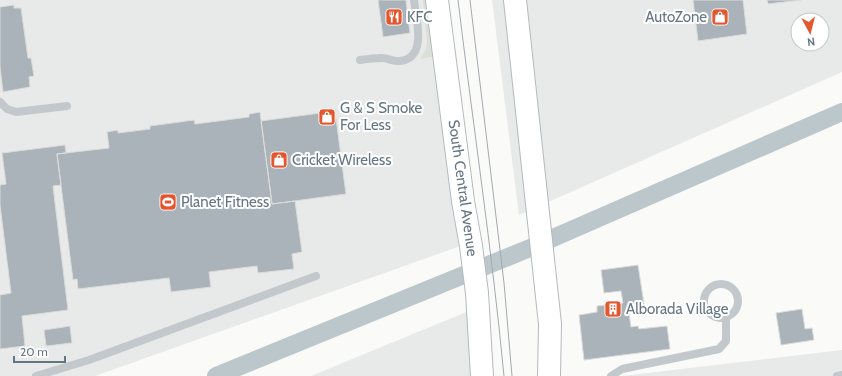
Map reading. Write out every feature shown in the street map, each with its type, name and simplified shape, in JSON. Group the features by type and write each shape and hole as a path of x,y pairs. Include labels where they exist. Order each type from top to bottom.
{"main road":[{"name":"South Central Avenue","path":"436,0 477,293 482,376"},
{"path":"514,0 550,324 549,376"}],"lane":[{"path":"360,60 383,58 400,61 411,57 416,51 418,41 414,0"},
{"path":"0,102 7,109 16,112 67,106"},
{"path":"36,376 89,360 316,276"},
{"path":"719,284 730,286 739,300 735,311 726,318 715,317 706,310 704,304 706,293 709,289 719,284"},
{"path":"611,376 622,369 719,349 726,341 726,318"},
{"path":"837,376 842,375"}],"shaded area":[{"path":"0,0 439,0 469,243 95,376 0,376"},
{"path":"423,0 430,0 443,55 420,59 426,49 427,42"},
{"path":"492,0 842,0 842,72 519,215"},
{"path":"476,308 479,376 311,376"},
{"path":"842,350 842,376 622,376"}],"building":[{"name":"KFC","path":"378,0 406,0 410,33 383,37"},
{"name":"AutoZone","path":"693,0 743,0 747,34 698,41"},
{"path":"767,0 801,0 768,4"},
{"path":"14,5 14,8 21,8 28,58 31,58 34,76 29,77 30,87 3,92 0,67 0,7"},
{"path":"335,111 346,194 272,204 261,121"},
{"name":"Planet Fitness","path":"260,112 272,204 295,201 302,252 292,254 294,269 258,273 257,266 209,272 211,287 171,292 169,278 78,289 77,279 73,280 57,154 109,148 107,132 118,130 118,133 150,129 150,126 194,120 195,124 249,117 249,114"},
{"path":"65,145 66,153 57,154 61,185 53,186 68,310 22,316 25,346 0,349 0,295 11,293 0,205 0,185 6,184 2,153"},
{"name":"Alborada Village","path":"638,265 644,304 628,306 631,327 638,326 639,329 667,326 670,349 584,360 579,315 597,312 597,306 623,303 621,291 604,293 601,270"},
{"path":"802,309 805,329 812,328 814,340 781,345 776,313"},
{"path":"70,326 72,343 46,346 44,330"}],"waterway":[{"path":"216,376 530,248 842,112"}],"tram line":[{"path":"458,0 488,235 504,376"},
{"path":"470,0 504,283 512,376"}],"place":[{"name":"KFC","path":"394,17"},
{"name":"AutoZone","path":"720,17"},
{"name":"G & S Smoke For Less","path":"327,117"},
{"name":"Cricket Wireless","path":"279,160"},
{"name":"Planet Fitness","path":"168,202"},
{"name":"Alborada Village","path":"613,309"}]}
